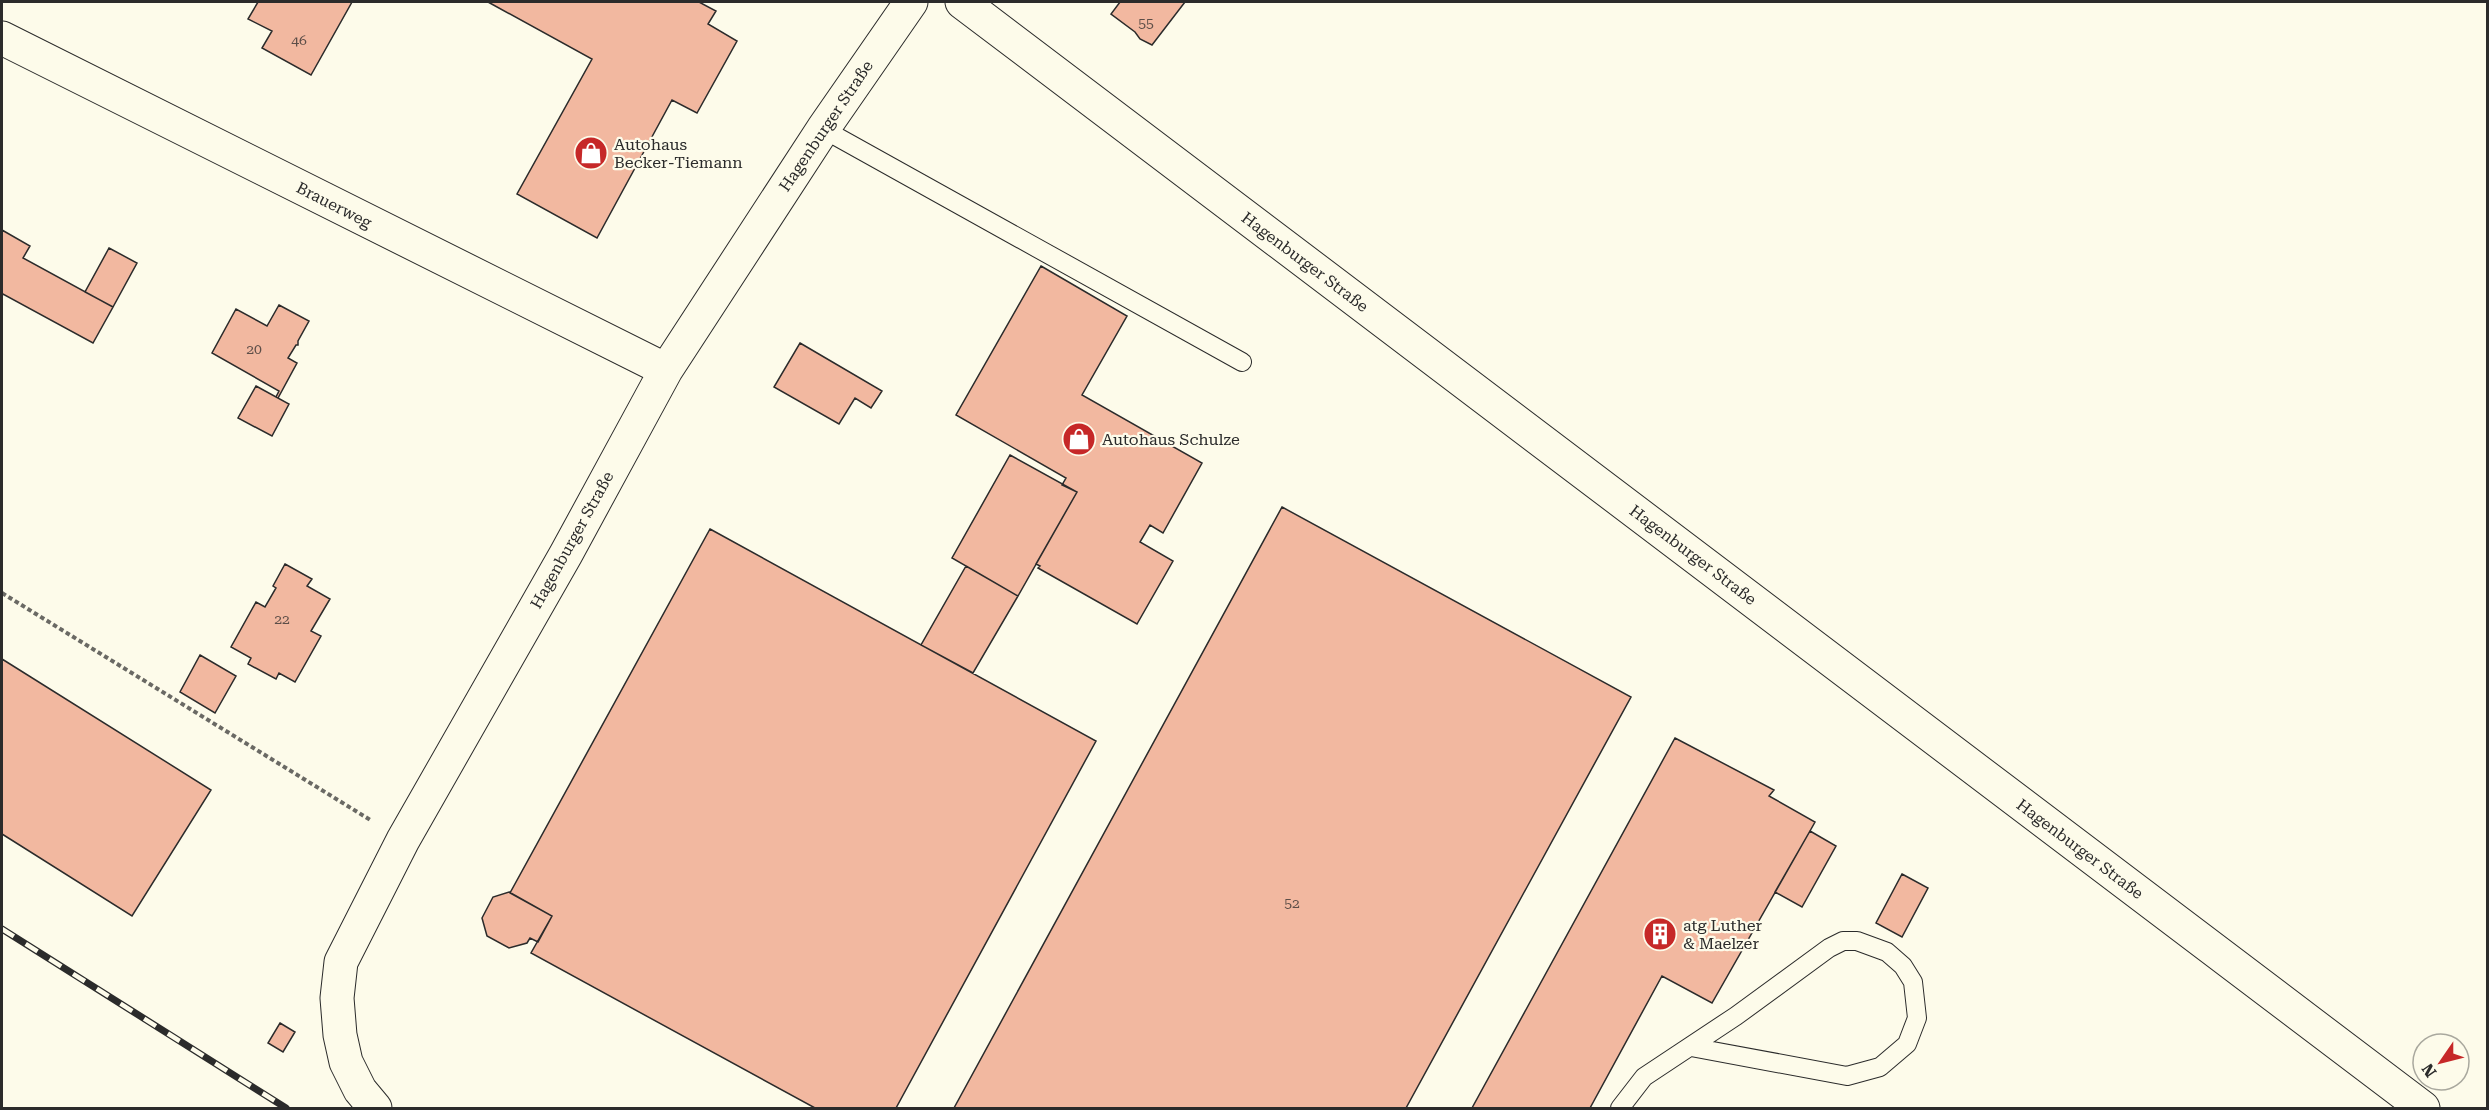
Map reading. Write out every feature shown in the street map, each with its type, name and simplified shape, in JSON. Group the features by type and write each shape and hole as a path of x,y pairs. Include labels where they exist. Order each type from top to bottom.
{"street":[{"name":"Hagenburger Straße","path":"375,1108 360,1090 346,1062 340,1035 337,998 342,962 403,840 566,554 666,370 823,129 911,2"},
{"name":"Hagenburger Straße","path":"962,2 2423,1108"},
{"name":"Brauerweg","path":"2,38 666,370"}],"lane":[{"path":"823,129 1242,362"},
{"path":"1620,1108 1644,1077 1691,1047 1828,948 1843,940 1857,941 1887,952 1903,966 1913,982 1917,1018 1907,1044 1880,1067 1847,1076 1691,1047"}],"path":[{"path":"2,593 403,840"}],"building":[{"path":"258,2 352,2 311,75 262,48 272,31 248,19"},
{"name":"Autohaus Becker-Tiemann","path":"488,2 699,2 716,11 708,24 737,41 697,113 672,100 597,238 517,194 592,59"},
{"path":"1120,2 1185,2 1152,45 1140,39 1135,32 1111,14"},
{"path":"2,230 30,246 23,258 113,307 93,343 3,294 2,296"},
{"path":"109,248 137,263 113,307 85,292"},
{"name":"Autohaus Schulze","path":"1041,266 1127,316 1082,395 1202,463 1163,533 1150,525 1140,542 1173,561 1137,624 1038,568 1040,566 1036,564 1077,492 1062,485 1066,478 956,415"},
{"path":"279,305 309,321 298,345 288,358 297,363 278,398 276,397 279,391 212,353 236,309 267,326"},
{"path":"800,343 882,391 871,408 855,398 839,424 774,387"},
{"path":"256,386 289,404 272,436 238,418"},
{"path":"1010,455 1077,492 1018,596 952,558"},
{"path":"1282,507 1631,697 1406,1108 954,1108"},
{"path":"710,529 1096,741 896,1108 815,1108 531,953 552,916 510,893"},
{"path":"285,564 312,579 307,586 330,599 311,631 321,636 295,682 279,673 276,679 248,664 251,658 231,647 256,602 265,607 276,588 273,586"},
{"path":"966,566 1018,596 973,673 921,645"},
{"path":"200,655 236,676 215,713 180,692"},
{"path":"2,659 211,790 132,916 2,834"},
{"name":"atg Luther & Maelzer","path":"1675,738 1774,790 1769,796 1815,822 1712,1003 1662,976 1590,1108 1472,1108"},
{"path":"1810,831 1836,846 1802,907 1775,892"},
{"path":"1902,874 1928,888 1902,937 1876,923"},
{"path":"509,892 552,916 538,942 530,938 527,943 509,948 487,936 482,918 493,897"},
{"path":"280,1023 295,1032 283,1052 268,1043"}],"railway":[{"path":"2,929 286,1108"}],"place":[{"name":"Autohaus Becker-Tiemann","path":"591,153"},
{"name":"Autohaus Schulze","path":"1079,439"},
{"name":"atg Luther & Maelzer","path":"1660,934"}]}
